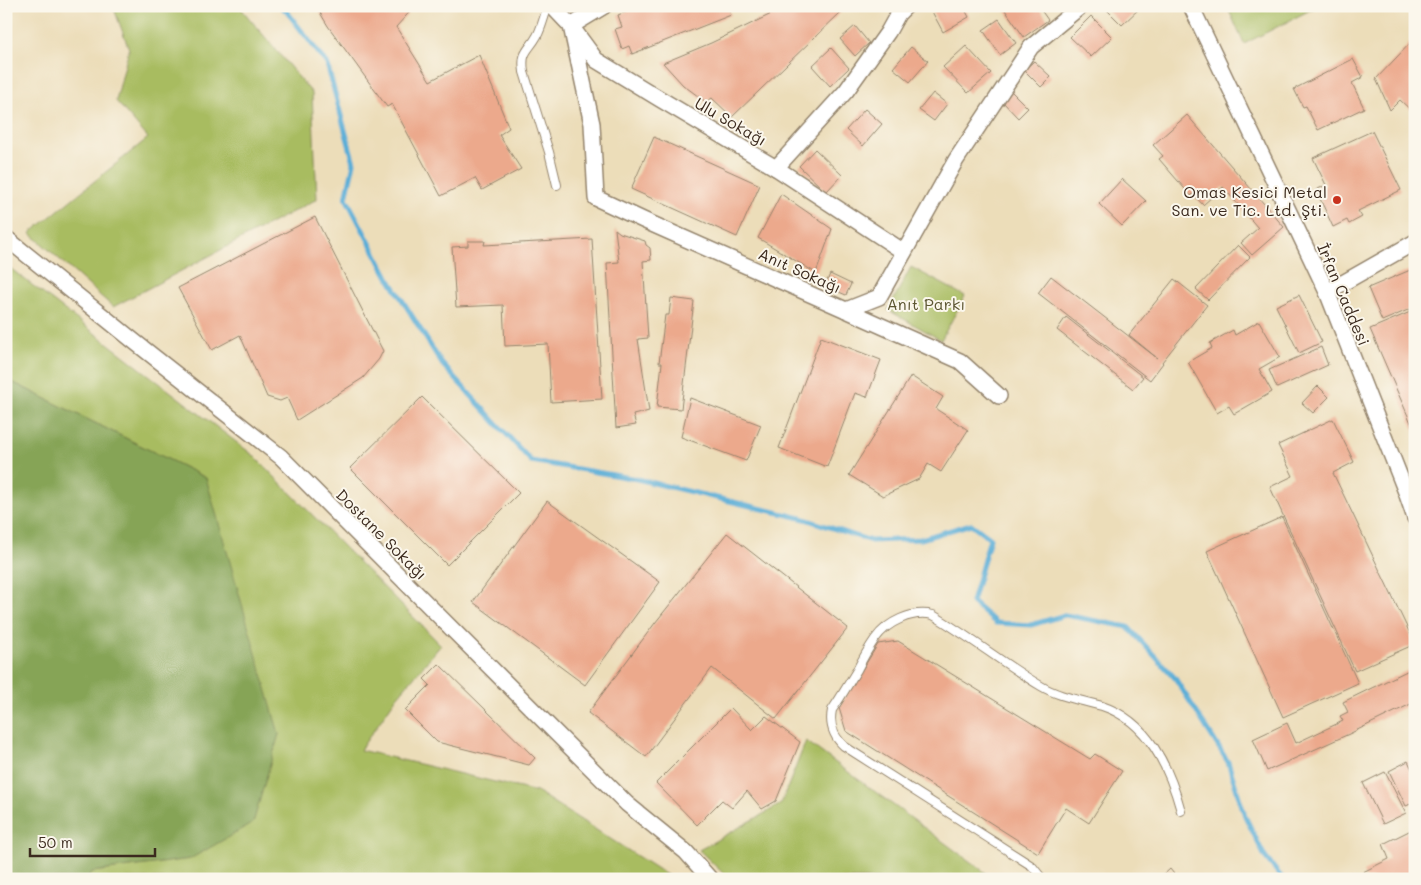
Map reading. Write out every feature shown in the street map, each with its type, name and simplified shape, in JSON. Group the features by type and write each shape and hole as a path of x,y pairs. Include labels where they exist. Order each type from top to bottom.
{"street":[{"name":"Ulu Sokağı","path":"550,6 571,26 596,60 776,168 904,252"},
{"path":"571,26 604,6"},
{"path":"776,168 846,92 888,32 898,14 906,6"},
{"name":"Anıt Sokağı","path":"571,26 592,124 596,198 846,310 879,296 956,160 1032,47 1081,6"},
{"name":"İrfan Caddesi","path":"1192,6 1327,292 1415,518"},
{"name":"Dostane Sokağı","path":"6,238 281,457 620,797 686,852 710,879"},
{"path":"1327,292 1415,242"},
{"path":"846,310 960,361 999,396"}],"lane":[{"path":"550,6 537,36 525,52 523,65 557,184"},
{"path":"1040,876 1032,866 844,746 834,735 831,728 832,710 874,639 888,626 906,617 920,613 933,615 1043,687 1080,701 1104,707 1125,718 1142,732 1164,762 1180,811"}],"green space":[{"path":"113,6 239,6 312,93 317,199 113,307 30,233 148,138 116,101 129,49"},
{"path":"1227,6 1318,6 1244,44"},
{"path":"6,265 253,455 441,645 397,697 360,750 537,792 673,879 86,879 92,872 190,859 206,478 6,379"},
{"name":"Anıt Parkı","path":"911,267 965,296 941,340 888,310"},
{"path":"6,379 206,478 279,734 253,823 190,859 92,872 86,879 6,879"},
{"path":"806,741 994,879 729,879 699,850 781,804"}],"building":[{"path":"316,6 415,6 396,27 430,81 479,55 509,128 499,135 521,169 482,190 475,178 441,196 392,104 387,107 328,26"},
{"path":"640,6 727,6 731,15 632,54 629,46 622,49 615,29 622,27 618,15"},
{"path":"788,6 835,6 841,12 732,117 712,98 706,102 683,85 663,63 711,43"},
{"path":"929,6 963,6 969,17 943,32"},
{"path":"1011,6 1038,6 1048,20 1024,37 1005,10"},
{"path":"1108,6 1142,6 1122,25 1106,9"},
{"path":"1091,16 1112,37 1091,57 1070,37"},
{"path":"999,19 1016,43 1000,55 983,30"},
{"path":"855,26 869,43 855,56 840,39"},
{"path":"1415,38 1415,114 1400,100 1390,110 1376,79"},
{"path":"966,46 991,73 968,93 943,67"},
{"path":"911,47 928,61 910,82 893,68"},
{"path":"831,48 849,68 830,86 812,66"},
{"path":"1353,59 1363,77 1352,83 1364,108 1318,130 1306,106 1303,107 1294,89"},
{"path":"1034,61 1051,77 1041,87 1024,70"},
{"path":"1011,91 1028,108 1018,118 1002,101"},
{"path":"933,93 947,104 934,121 919,110"},
{"path":"865,109 882,124 863,146 846,130"},
{"path":"1187,115 1284,227 1252,255 1241,243 1258,228 1223,187 1203,205 1193,194 1191,196 1159,159 1163,156 1153,145"},
{"path":"1372,131 1401,190 1358,211 1362,217 1349,224 1347,220 1333,227 1316,190 1326,185 1313,158"},
{"path":"654,137 760,185 737,237 631,189"},
{"path":"815,149 842,175 826,192 799,166"},
{"path":"1122,179 1146,201 1122,226 1099,204"},
{"path":"781,194 832,229 816,273 758,238"},
{"path":"315,217 383,351 379,359 363,378 297,420 287,398 280,401 267,397 240,335 212,350 178,288"},
{"path":"615,229 620,233 645,241 646,245 650,248 651,260 643,261 648,338 638,339 649,411 633,415 636,425 616,428 607,263 619,262"},
{"path":"592,239 602,399 551,402 548,344 505,346 503,305 456,307 452,247 468,246 468,241 485,241 484,245"},
{"path":"1238,245 1250,257 1208,300 1196,289"},
{"path":"1415,268 1415,307 1382,321 1368,288"},
{"path":"830,274 851,284 846,295 825,286"},
{"path":"1051,276 1157,358 1129,335 1174,279 1207,305 1150,380 1038,293"},
{"path":"1299,295 1322,342 1299,353 1276,306"},
{"path":"671,298 694,301 681,409 657,407 662,363 659,363 665,315 669,315"},
{"path":"1415,310 1415,432 1370,329"},
{"path":"1066,317 1143,377 1133,389 1057,330"},
{"path":"1259,321 1280,357 1259,369 1272,392 1234,414 1229,406 1217,413 1188,362 1212,348 1210,343 1233,330 1235,335"},
{"path":"821,337 881,360 867,397 855,393 827,467 779,448"},
{"path":"1321,347 1328,365 1277,388 1269,370"},
{"path":"911,376 943,397 936,409 968,430 941,472 928,464 919,479 883,496 849,475"},
{"path":"1318,386 1329,397 1313,413 1302,403"},
{"path":"422,397 519,493 447,565 350,468"},
{"path":"690,398 761,425 746,461 681,437"},
{"path":"1333,419 1354,462 1333,473 1415,644 1355,671 1270,487 1293,476 1278,445"},
{"path":"547,501 660,582 585,685 473,602"},
{"path":"1282,517 1358,683 1283,717 1207,551"},
{"path":"727,533 848,628 776,719 712,668 646,757 588,713 655,623"},
{"path":"898,641 1090,759 1095,754 1122,771 1089,823 1066,808 1038,853 846,731 839,708 878,644"},
{"path":"439,664 535,758 529,765 437,742 405,710 430,685 424,679"},
{"path":"1415,667 1415,702 1267,771 1253,739 1287,723 1296,743 1343,721 1340,716 1348,712 1343,702"},
{"path":"731,708 752,730 766,716 800,742 776,801 762,809 747,791 732,808 722,800 697,825 656,783"},
{"path":"1408,761 1415,775 1415,802 1406,806 1389,771"},
{"path":"1385,772 1406,813 1383,824 1363,783"},
{"path":"1415,828 1415,879 1366,879 1363,872 1389,859 1383,844"},
{"path":"1170,869 1178,879 1159,879"}],"waterway":[{"path":"281,6 327,64 354,163 346,198 388,277 442,364 531,461 637,479 805,519 871,541 921,539 971,524 990,538 972,602 996,623 1031,625 1065,615 1128,627 1175,678 1228,762 1245,816 1265,857 1283,879"}],"place":[{"name":"Omas Kesici Metal San. ve Tic. Ltd. Şti.","path":"1337,200"}]}
